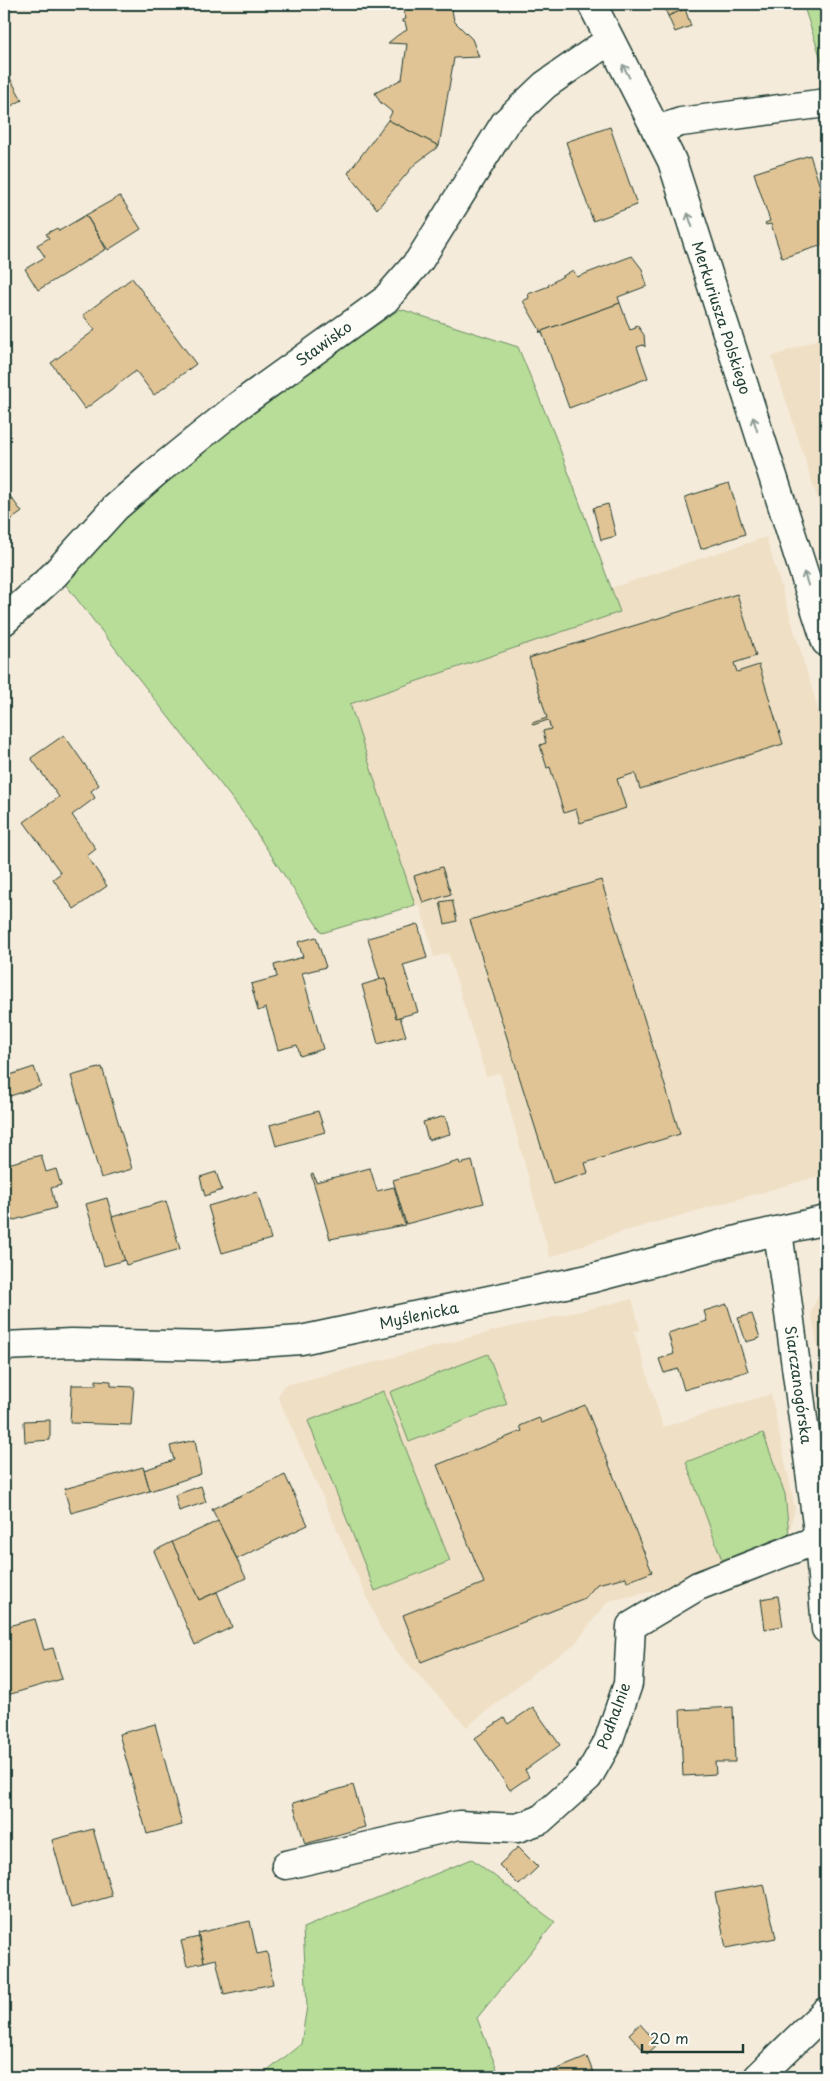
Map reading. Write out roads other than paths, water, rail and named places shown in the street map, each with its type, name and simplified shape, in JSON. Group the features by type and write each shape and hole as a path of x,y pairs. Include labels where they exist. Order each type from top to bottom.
{"street":[{"name":"Merkuriusza Polskiego","path":"592,4 672,161 826,642"},
{"name":"Stawisko","path":"4,621 54,575 114,508 155,473 238,406 386,300 419,261 505,123 545,85 610,40"},
{"path":"656,130 681,122 826,103"},
{"name":"Myślenicka","path":"4,1346 72,1342 213,1346 301,1340 593,1278 826,1220"},
{"name":"Siarczanogórska","path":"778,1231 819,1538 826,1629"},
{"name":"Podhalnie","path":"286,1865 459,1825 516,1828 540,1820 588,1777 608,1742 628,1684 631,1626 698,1586 819,1538"},
{"path":"758,2077 826,2011"}]}
